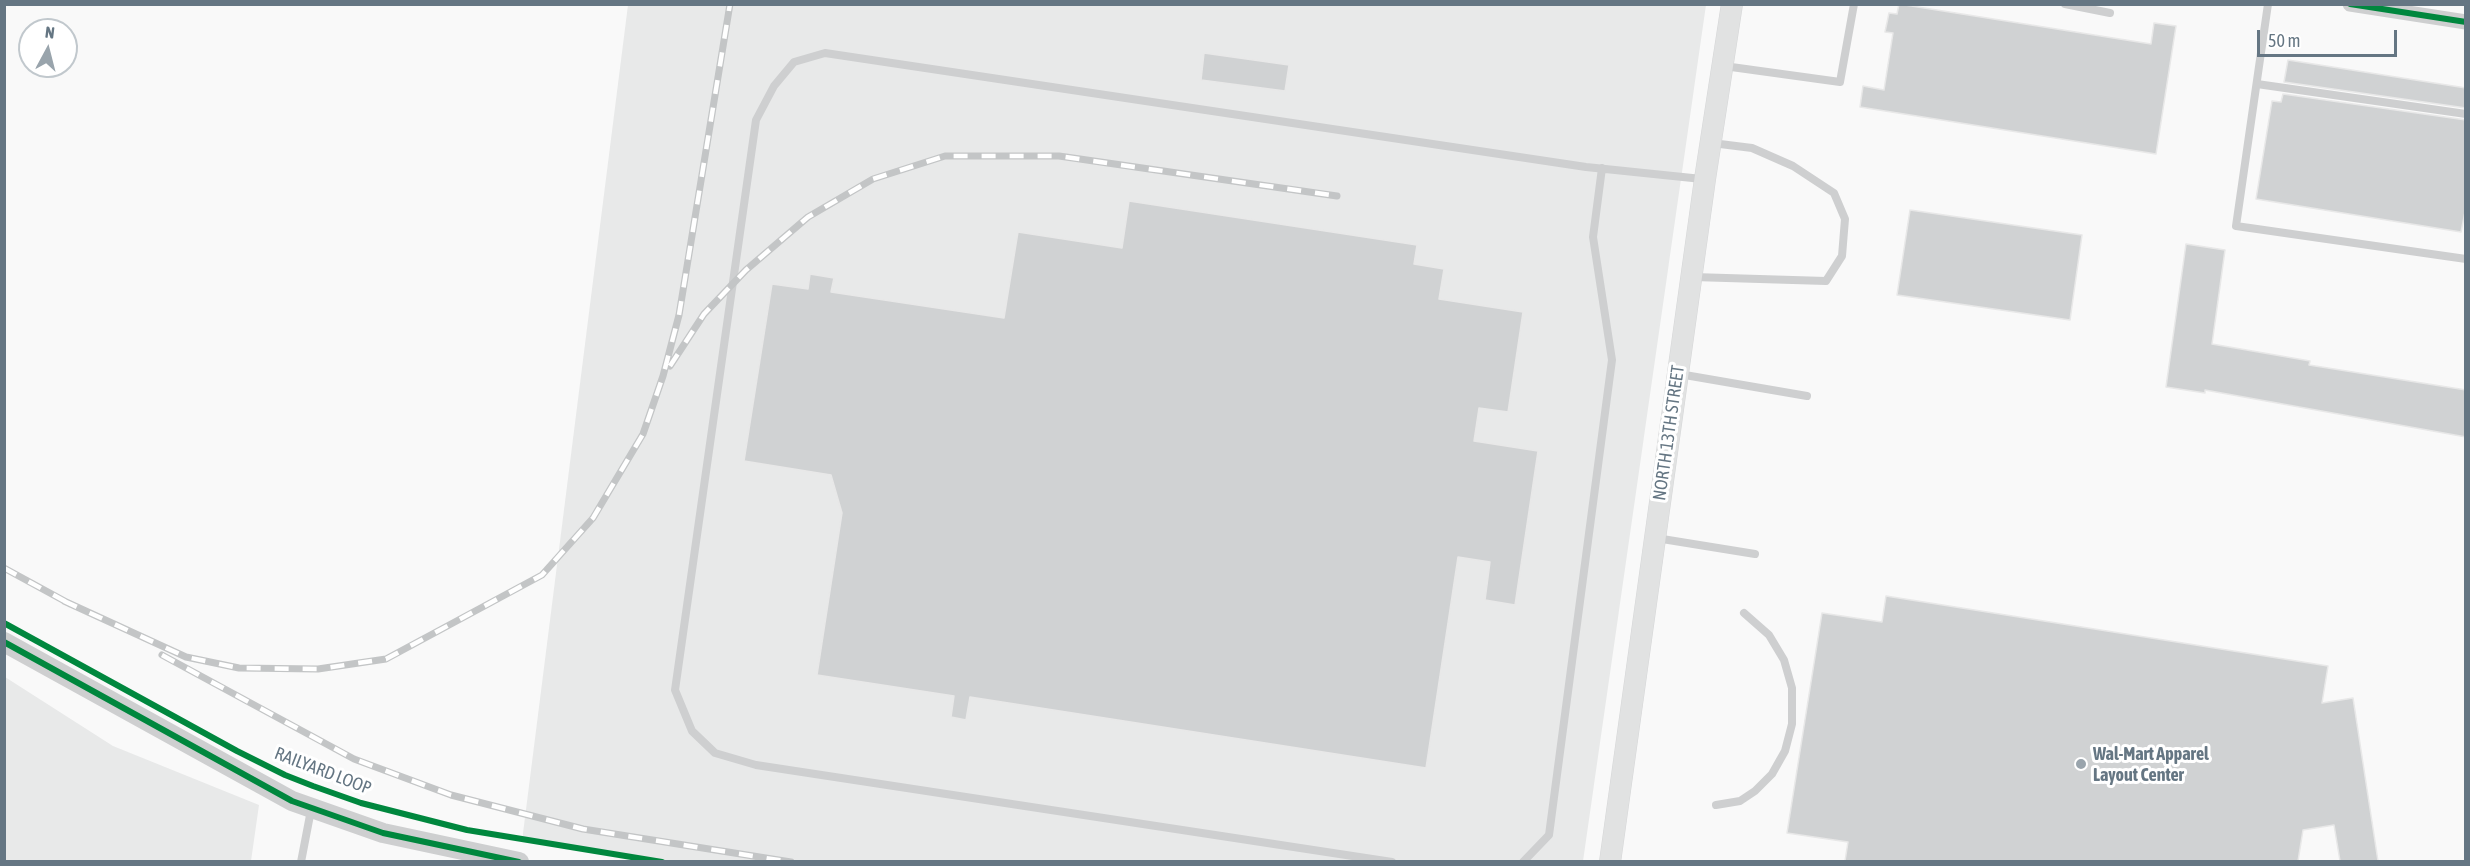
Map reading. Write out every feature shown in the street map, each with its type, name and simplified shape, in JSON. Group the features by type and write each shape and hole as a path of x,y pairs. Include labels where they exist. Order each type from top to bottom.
{"main road":[{"name":"NORTH 13TH STREET","path":"1610,861 1677,374 1732,4"}],"street":[{"path":"2350,4 2466,22"},
{"path":"4,642 292,801 382,833 519,861"}],"lane":[{"path":"1722,66 1840,82 1854,4"},
{"path":"2065,4 2110,13"},
{"path":"2268,4 2236,226 2466,259"},
{"path":"1392,861 756,765 715,753 692,731 675,690 756,120 774,86 794,62 825,54 1602,168 1705,179"},
{"path":"2257,84 2466,114"},
{"path":"1691,277 1826,281 1842,256 1845,219 1834,193 1793,166 1752,148 1710,143"},
{"path":"1523,861 1549,835 1612,360 1593,237 1602,168"},
{"path":"1677,374 1807,396"},
{"path":"1654,537 1755,554"},
{"path":"1716,805 1740,801 1755,791 1772,774 1785,751 1792,724 1792,688 1784,660 1769,636 1744,614"},
{"path":"301,861 311,808"}],"shaded area":[{"path":"628,5 1706,5 1583,861 650,862 522,841"},
{"path":"5,677 113,746 259,805 251,861 5,861"}],"building":[{"path":"1899,4 2151,44 2154,23 2176,26 2156,154 1860,107 1863,86 1884,90 1893,33 1885,32 1889,13 1897,14"},
{"path":"1204,53 1289,65 1285,91 1201,80"},
{"path":"2288,60 2466,88 2466,108 2284,82"},
{"path":"2283,94 2466,120 2466,207 2461,232 2256,199 2272,101 2281,102"},
{"path":"1129,201 1417,245 1414,264 1444,269 1439,299 1523,312 1508,412 1479,408 1474,441 1538,451 1515,605 1485,600 1490,562 1458,557 1426,768 970,697 966,720 951,717 954,696 817,675 842,513 831,475 744,461 772,284 808,289 810,274 834,278 831,292 1004,318 1018,232 1122,248"},
{"path":"1910,210 2082,235 2070,320 1897,295"},
{"path":"2186,244 2225,250 2212,344 2310,361 2309,365 2466,390 2466,437 2205,390 2205,393 2166,387"},
{"name":"Wal-Mart Apparel Layout Center","path":"1886,596 2328,666 2322,703 2353,698 2378,861 2340,861 2334,825 2303,830 2298,861 1845,861 1848,842 1787,833 1822,613 1882,622"}],"railway":[{"path":"64,601 186,657 239,668 318,669 386,659 542,575 593,518 643,434 663,376 679,315 730,4"},
{"path":"670,366 704,314 746,270 808,217 873,179 945,156 1059,156 1337,196"},
{"path":"4,568 70,604"},
{"path":"162,655 354,759 451,795 583,829 791,862"}],"cycle path":[{"path":"2350,4 2466,22"},
{"name":"RAILYARD LOOP","path":"4,623 237,751 313,786 361,803 467,830 662,862"},
{"path":"4,642 292,801 383,833 519,862"}],"place":[{"name":"Wal-Mart Apparel Layout Center","path":"2081,764"}]}
